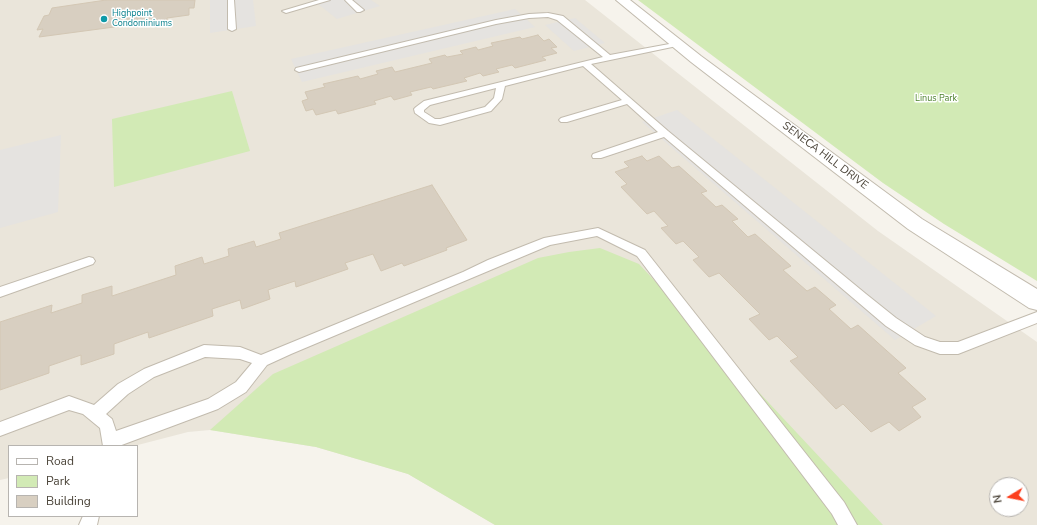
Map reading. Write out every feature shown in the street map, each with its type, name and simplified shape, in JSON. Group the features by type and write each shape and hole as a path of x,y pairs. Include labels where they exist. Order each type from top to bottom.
{"street":[{"name":"SENECA HILL DRIVE","path":"622,0 677,44 915,224 1037,301"}],"lane":[{"path":"231,0 232,29"},
{"path":"286,11 327,0"},
{"path":"348,0 360,10"},
{"path":"299,70 496,22 529,16 548,15 560,18 610,58"},
{"path":"502,86 498,99 488,109 440,122 432,121 420,113 419,109 427,103 502,86 585,63 677,44"},
{"path":"585,63 665,133 891,322 920,341 940,348 958,348 1037,317"},
{"path":"564,120 628,101"},
{"path":"597,156 665,133"},
{"path":"0,429 69,403 88,409 107,424 110,443 213,404 241,387 262,361 467,275 492,263 548,241 598,232 642,253 838,508 848,525"},
{"path":"0,292 89,261"},
{"path":"95,414 123,390 149,373 204,351 240,353 262,361"}],"shaded area":[{"path":"0,0 585,0 878,231 1037,342 1037,525 495,525 408,474 316,447 210,430 188,432 138,445 8,445 8,478 0,480"},
{"path":"210,0 253,0 256,26 210,33"},
{"path":"313,0 371,0 380,6 337,19"},
{"path":"515,9 535,27 302,82 291,59"},
{"path":"575,18 605,43 574,51 545,25"},
{"path":"677,110 936,316 895,340 642,122"},
{"path":"61,135 58,212 0,228 0,150"}],"green space":[{"name":"Linus Park","path":"638,0 1037,0 1037,281 944,224 883,183"},
{"path":"232,91 250,151 114,187 112,119"},
{"path":"600,248 639,264 883,525 495,525 408,474 316,447 210,430 273,374 538,258"}],"building":[{"name":"Highpoint Condominiums","path":"106,0 195,0 194,8 189,8 189,15 167,18 167,20 39,37 43,29 37,30 44,16 49,15 52,8"},
{"path":"538,35 544,41 549,39 557,47 551,48 557,53 542,57 546,60 515,68 512,65 496,69 499,72 483,76 480,73 464,78 467,81 433,89 431,87 410,92 412,95 394,100 391,96 374,101 376,104 338,114 336,110 316,115 313,109 306,111 302,101 308,99 305,92 325,87 323,84 358,76 360,79 378,74 376,71 392,67 395,72 432,63 429,59 445,55 447,57 463,54 460,51 476,47 478,50 493,46 491,43 520,37 522,39"},
{"path":"642,156 647,161 659,156 672,168 679,166 707,191 701,193 716,207 722,205 738,219 732,221 748,237 755,234 791,266 783,270 807,291 815,287 836,305 829,309 851,329 858,325 906,368 898,373 926,399 912,407 921,417 899,431 889,422 871,432 843,404 836,409 790,361 798,357 777,336 769,340 749,319 760,314 719,273 709,277 693,260 699,257 683,241 676,244 661,228 668,226 654,211 647,214 621,187 627,184 615,172 629,167 624,162"},
{"path":"432,185 467,240 446,248 447,250 404,266 402,263 381,271 373,254 345,263 348,269 296,287 295,281 268,290 270,299 242,309 240,300 212,309 213,316 149,338 148,332 114,344 114,354 81,365 81,355 49,366 49,373 0,390 0,322 52,305 51,313 82,303 82,295 112,286 112,296 176,275 175,266 202,257 204,264 229,256 228,249 254,241 256,247 281,239 279,233"}],"place":[{"name":"Highpoint Condominiums","path":"104,19"}]}
